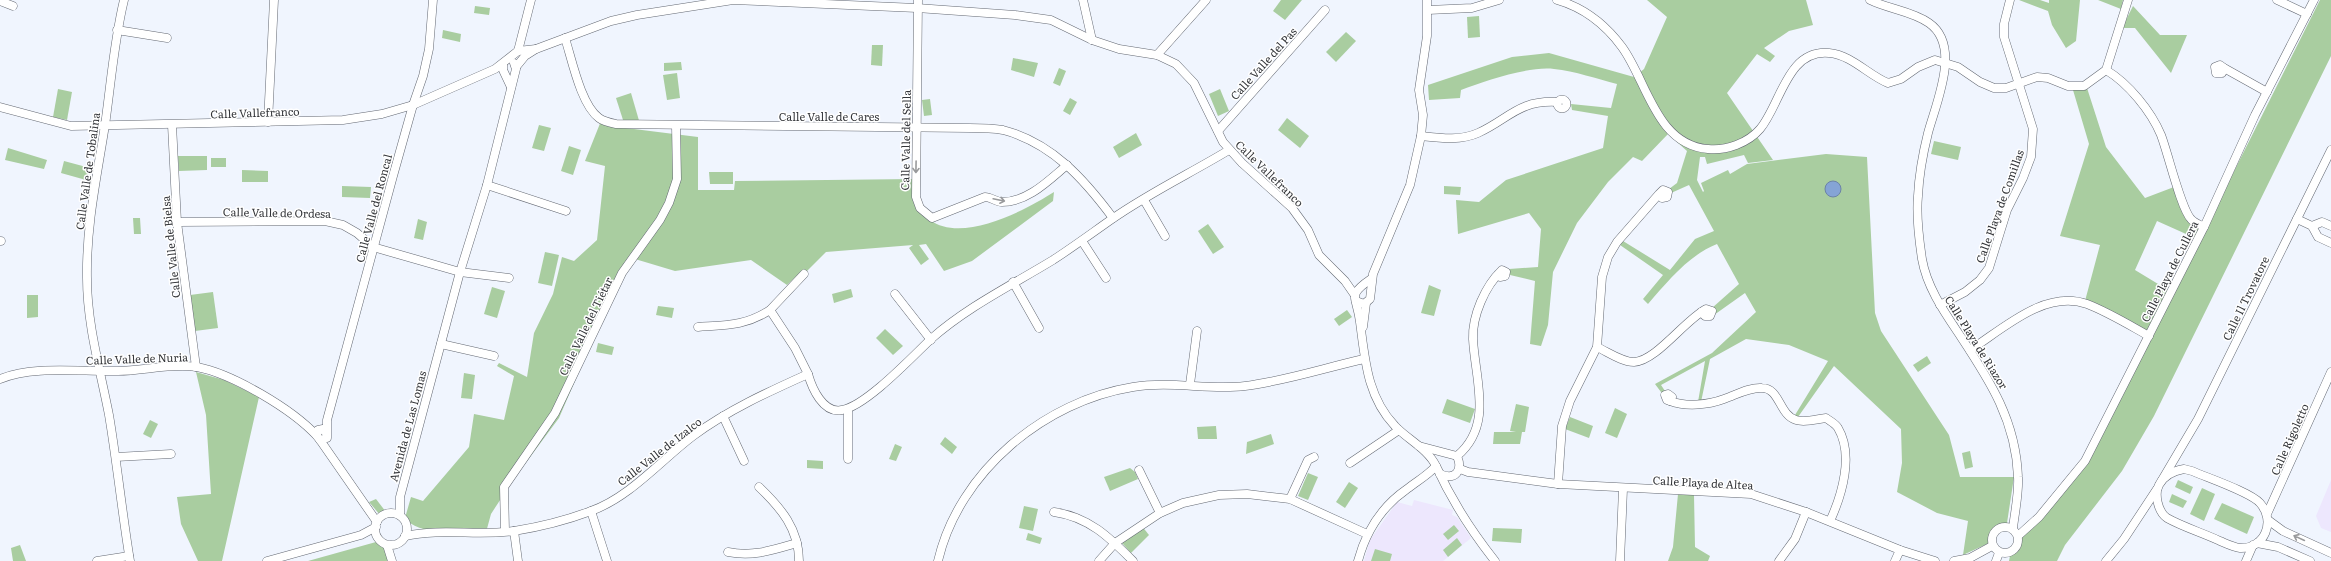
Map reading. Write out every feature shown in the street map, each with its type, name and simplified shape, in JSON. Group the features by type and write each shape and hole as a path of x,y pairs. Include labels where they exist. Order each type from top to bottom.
{"street":[{"name":"Calle Valle de Tobalina","path":"97,561 130,558 116,457 100,370 92,336 86,278 91,208 105,125 117,30 124,0"},
{"path":"268,122 274,0"},
{"name":"Calle Valle del Roncal","path":"321,434 327,420 413,105 424,76 429,49 433,0"},
{"path":"523,52 522,40 531,0"},
{"name":"Calle Vallefranco","path":"0,107 71,126 172,125 343,120 382,114 413,105 495,69 523,52 536,50 611,21 637,14 734,0 768,0 918,4 1015,15 1051,20 1092,40 1119,49 1157,55 1176,64 1194,83 1229,150 1292,208 1308,230 1319,255 1357,292"},
{"path":"1083,0 1092,40"},
{"path":"1157,55 1206,0"},
{"path":"1362,342 1366,303 1370,299 1371,279 1410,185 1421,136 1423,115 1419,90 1428,36 1427,0"},
{"path":"1428,10 1472,8 1499,0"},
{"path":"1558,0 1573,5 1598,19 1623,48 1664,123 1682,140 1695,146 1707,149 1722,149 1737,144 1760,129 1786,81 1800,64 1814,53 1830,53 1843,57 1888,83 1901,79 1918,67 1934,60 1958,67 1980,82 1994,88 2006,88 2037,77 2048,78 2068,86 2084,86 2106,70 2128,0"},
{"name":"Calle Playa de Riazor","path":"1870,0 1929,23 1938,33 1945,46 1946,64 1928,135 1917,196 1922,259 1925,272 1940,305 1996,393 2010,428 2018,477 2013,528"},
{"name":"Calle Playa de Comillas","path":"1940,305 1965,292 1980,280 1989,268 2007,210 2023,178 2031,157 2033,129 2004,36 2004,24 2010,0"},
{"path":"2277,0 2307,14"},
{"name":"Calle Playa de Cullera","path":"2019,535 2039,518 2085,461 2204,227 2267,92 2314,0"},
{"path":"0,1 13,6"},
{"name":"Calle Valle del Sella","path":"918,4 916,197 920,208 932,218 985,197 1004,202 1027,195 1067,165"},
{"name":"Calle Valle del Pas","path":"1218,131 1325,10"},
{"path":"117,30 167,38"},
{"name":"Calle Valle de Cares","path":"565,38 582,91 590,109 599,119 616,124 676,126 969,128 1002,130 1052,152 1093,190 1113,218"},
{"name":"Calle Vallefranco","path":"516,68 523,52"},
{"path":"506,74 512,74 516,68 513,62 505,62 503,70 511,88"},
{"name":"Avenida de Las Lomas","path":"396,514 460,272 487,185 516,68"},
{"path":"2224,68 2267,92"},
{"path":"2106,70 2120,79 2160,133 2181,199 2191,220 2204,227"},
{"path":"1421,136 1447,139 1464,137 1478,133 1513,111 1528,105 1557,102"},
{"name":"Calle Valle de Bielsa","path":"172,125 177,222 196,367"},
{"name":"Calle Valle del Tiétar","path":"504,531 504,487 555,413 622,273 660,220 669,202 677,179 676,126"},
{"path":"770,310 795,348 808,374 813,392 824,404 840,411 848,409 873,392 930,340 1013,282 1082,241 1113,218 1229,150"},
{"name":"Calle Il Trovatore","path":"2106,561 2144,511 2178,456 2331,150"},
{"path":"487,185 566,211"},
{"path":"1558,484 1562,426 1570,401 1597,347 1602,277 1608,257 1617,242 1659,194"},
{"path":"1144,200 1165,236"},
{"path":"2297,218 2312,226 2318,237 2331,243"},
{"name":"Calle Valle de Ordesa","path":"177,222 325,221 343,225 356,232 373,247 460,272 509,278"},
{"path":"2312,226 2322,222 2331,226"},
{"path":"1082,241 1106,278"},
{"path":"698,327 738,325 756,319 770,310 804,274"},
{"path":"1457,456 1467,448 1473,436 1481,407 1473,337 1477,315 1486,292 1498,274"},
{"path":"1357,292 1371,279"},
{"path":"1013,282 1039,328"},
{"path":"1357,292 1365,287 1370,290"},
{"path":"1357,292 1361,304 1366,303"},
{"path":"1357,292 1364,359 1368,380 1376,398 1384,413 1399,430 1419,446 1438,470 1461,513 1495,561"},
{"path":"895,294 930,340"},
{"path":"1970,350 2039,306 2057,300 2086,304 2149,336"},
{"path":"1597,347 1634,362 1646,359 1654,354 1685,323 1701,312"},
{"path":"1190,384 1197,331"},
{"path":"441,344 494,356"},
{"path":"938,561 954,520 971,490 984,473 1017,440 1037,424 1072,405 1095,396 1133,387 1190,384 1221,387 1244,386 1271,382 1364,359"},
{"name":"Calle Valle de Nuria","path":"0,380 12,374 31,372 196,367 227,376 282,408 308,427 321,434"},
{"name":"Calle Rigoletto","path":"2255,544 2265,534 2268,517 2274,499 2331,372"},
{"name":"Calle Valle de Izalco","path":"405,536 420,532 514,531 591,511 627,491 694,436 723,416 808,374"},
{"path":"1670,402 1702,405 1723,400 1746,390 1763,387 1774,393 1784,412 1795,420 1809,421 1826,418 1838,426 1844,441 1845,472 1830,521"},
{"path":"848,409 848,459"},
{"path":"723,416 744,461"},
{"path":"1350,463 1399,430"},
{"path":"321,434 329,451 371,511 381,542 387,545 396,545"},
{"path":"1419,446 1457,456"},
{"path":"1438,470 1438,457 1443,453"},
{"path":"116,457 171,454"},
{"path":"1451,476 1460,469 1457,456"},
{"path":"2178,456 2178,464 2184,469 2252,496 2261,504 2268,517 2283,531 2331,553"},
{"path":"1290,500 1308,460 1314,457"},
{"name":"Calle Playa de Altea","path":"1460,469 1468,472 1558,484 1623,489 1751,494 1806,512 1900,550 1935,561"},
{"path":"2162,480 2170,474 2184,469"},
{"path":"1139,470 1160,513"},
{"path":"1438,470 1451,476"},
{"path":"1358,561 1367,534 1387,506 1407,489 1438,470"},
{"path":"1451,476 1456,502"},
{"path":"759,487 788,519 797,543 799,561"},
{"path":"1620,561 1623,489"},
{"path":"2157,489 2159,507 2164,514"},
{"path":"1099,561 1114,543 1160,513 1183,503 1219,496 1247,494 1290,500 1367,534"},
{"path":"2261,504 2269,504 2274,499"},
{"path":"2144,511 2149,510 2164,514 2233,547 2241,548 2255,544 2278,547 2310,561"},
{"path":"371,511 384,516 396,514 406,524 420,532"},
{"path":"591,511 607,561"},
{"path":"1054,512 1067,514 1088,522 1133,561"},
{"path":"1779,561 1795,539 1806,512"},
{"path":"267,561 361,535 377,528 384,516"},
{"path":"392,560 396,545 405,536 406,524"},
{"path":"2004,526 2013,528 2019,535 2016,548 2001,557 1992,546 1993,533 2004,526"},
{"path":"514,531 518,561"},
{"path":"728,552 745,556 760,554 797,543"},
{"path":"2247,560 2255,544"},
{"path":"387,545 392,560"},
{"path":"1954,561 1970,558 1992,546"},
{"path":"2241,548 2247,554 2247,560"},
{"path":"1894,561 1900,550"}],"shaded area":[{"path":"2331,480 2331,532 2321,528 2316,516"},
{"path":"1414,500 1453,510 1452,515 1457,517 1471,538 1443,561 1364,561 1370,540 1397,502 1412,506"}],"green space":[{"path":"1281,0 1302,0 1285,20 1273,11"},
{"path":"1647,0 1806,0 1813,25 1789,31 1764,48 1775,56 1770,62 1757,54 1727,93 1773,160 1748,163 1744,155 1707,164 1705,157 1700,157 1697,180 1703,192 1701,183 1728,170 1730,174 1747,164 1826,154 1867,157 1875,313 1881,331 1949,435 1960,477 2014,477 2007,523 1999,525 1992,531 1989,543 1963,555 1968,521 1937,513 1897,492 1902,463 1901,429 1834,366 1798,417 1795,415 1828,361 1789,345 1746,339 1710,359 1701,402 1698,402 1705,361 1661,385 1667,394 1664,396 1655,384 1712,353 1756,312 1745,293 1714,315 1712,308 1739,284 1717,244 1697,255 1688,262 1671,278 1648,304 1643,299 1663,275 1620,245 1623,241 1670,270 1695,239 1714,231 1689,185 1671,193 1669,189 1677,183 1687,151 1668,134 1642,161 1633,157 1608,182 1577,223 1553,272 1548,325 1541,346 1530,344 1535,281 1510,275 1509,269 1538,267 1541,229 1529,213 1458,234 1456,200 1479,202 1506,180 1603,148 1608,116 1572,110 1571,104 1611,108 1617,84 1570,71 1544,69 1519,72 1471,86 1461,90 1460,98 1429,100 1428,85 1512,57 1549,53 1634,77 1644,69 1667,17"},
{"path":"2019,0 2040,0 2049,3 2049,0 2080,0 2076,41 2066,48 2052,25 2048,11"},
{"path":"2098,0 2123,0 2121,9"},
{"path":"2320,0 2331,0 2331,56 2154,416 2122,471 2065,545 2057,561 2009,561 2010,556 2019,550 2021,537 2097,444"},
{"path":"475,6 490,8 489,15 474,13"},
{"path":"2133,6 2160,35 2187,35 2171,73 2135,28 2122,28"},
{"path":"1479,16 1480,37 1468,38 1467,17"},
{"path":"443,30 461,34 460,42 442,38"},
{"path":"1346,32 1356,41 1336,62 1326,52"},
{"path":"872,45 883,45 882,66 871,65"},
{"path":"1013,58 1038,63 1034,77 1011,70"},
{"path":"681,62 682,70 664,71 664,63"},
{"path":"1059,68 1066,71 1060,86 1053,83"},
{"path":"677,73 680,98 667,100 663,75"},
{"path":"2087,88 2106,147 2145,198 2174,187 2200,227 2195,238 2157,221 2135,270 2168,290 2148,332 2085,301 2100,245 2060,236 2089,144 2073,90"},
{"path":"58,89 72,92 67,120 53,117"},
{"path":"1220,89 1229,111 1218,116 1209,94"},
{"path":"631,93 640,124 623,120 616,98"},
{"path":"1070,98 1077,102 1070,115 1063,111"},
{"path":"930,99 932,115 924,116 922,100"},
{"path":"1287,118 1309,136 1300,148 1278,130"},
{"path":"601,121 618,127 698,137 698,190 734,190 735,181 914,179 914,192 916,198 927,217 943,226 959,228 994,222 1027,207 1054,192 1053,201 972,261 944,271 926,244 919,245 929,259 921,265 909,248 913,245 826,252 806,272 804,269 787,285 751,260 675,271 635,259 606,309 559,418 513,480 491,514 485,536 442,533 419,528 411,524 405,518 411,497 423,501 469,447 474,414 504,420 514,376 497,366 499,363 527,377 534,333 553,294 562,257 574,261 597,240 605,166 585,161"},
{"path":"539,125 551,128 544,151 532,148"},
{"path":"1136,133 1142,145 1119,158 1113,147"},
{"path":"1934,141 1961,147 1958,160 1931,154"},
{"path":"569,146 581,150 573,175 561,171"},
{"path":"8,148 47,160 44,169 5,160"},
{"path":"178,156 207,156 207,170 179,171"},
{"path":"211,158 226,158 226,167 211,167"},
{"path":"64,161 90,168 86,180 61,173"},
{"path":"242,170 268,171 268,182 242,182"},
{"path":"709,172 733,172 733,184 710,184"},
{"path":"342,186 371,187 370,198 342,197"},
{"path":"1444,186 1461,187 1460,195 1444,194"},
{"path":"133,218 140,218 141,234 134,234"},
{"path":"418,219 427,222 423,240 414,238"},
{"path":"1208,224 1224,247 1213,254 1198,231"},
{"path":"545,252 559,255 552,286 538,283"},
{"path":"1429,285 1441,290 1434,316 1421,313"},
{"path":"492,287 505,291 497,318 484,314"},
{"path":"851,289 853,297 834,303 832,294"},
{"path":"213,292 218,328 195,331 190,295"},
{"path":"27,295 38,295 38,317 27,318"},
{"path":"658,306 674,308 672,318 656,315"},
{"path":"1347,310 1352,317 1339,326 1334,319"},
{"path":"885,329 903,346 893,355 876,338"},
{"path":"598,343 614,347 612,355 596,352"},
{"path":"1927,356 1931,363 1918,372 1913,365"},
{"path":"196,372 224,380 259,397 222,561 198,561 181,524 177,497 211,494 206,415"},
{"path":"464,373 475,375 472,399 461,398"},
{"path":"1447,399 1475,409 1470,423 1442,413"},
{"path":"1516,404 1529,407 1525,432 1522,432 1520,444 1493,444 1494,432 1516,432 1510,431"},
{"path":"1615,408 1627,414 1617,438 1605,433"},
{"path":"1570,417 1593,426 1589,438 1565,429"},
{"path":"150,420 158,424 151,438 143,434"},
{"path":"1216,426 1217,439 1198,439 1197,427"},
{"path":"1271,434 1274,444 1246,454 1247,442"},
{"path":"945,437 957,447 952,454 940,444"},
{"path":"895,444 902,447 896,461 889,459"},
{"path":"1970,451 1973,467 1965,469 1962,453"},
{"path":"807,460 823,461 823,469 807,468"},
{"path":"1130,468 1135,472 1138,479 1110,491 1104,477"},
{"path":"1308,473 1318,477 1308,500 1298,496"},
{"path":"2178,480 2193,487 2190,494 2175,487"},
{"path":"1349,482 1358,488 1345,508 1336,502"},
{"path":"2202,488 2215,494 2204,521 2190,514"},
{"path":"1678,494 1694,495 1695,547 1710,556 1708,561 1668,561 1673,547"},
{"path":"2172,494 2187,501 2183,508 2169,502"},
{"path":"376,499 386,512 380,515 369,502"},
{"path":"2222,503 2254,517 2247,534 2214,519"},
{"path":"1024,506 1038,509 1033,531 1019,528"},
{"path":"1141,525 1149,535 1131,553 1122,543"},
{"path":"1454,525 1459,531 1448,540 1443,534"},
{"path":"1493,528 1522,529 1521,543 1492,541"},
{"path":"1028,533 1042,538 1040,544 1026,540"},
{"path":"1457,538 1462,545 1448,557 1443,550"},
{"path":"376,542 387,548 387,561 308,561"},
{"path":"20,545 26,561 13,561 11,548"},
{"path":"1375,549 1392,554 1390,561 1371,561"}],"water":[{"path":"1833,181 1839,183 1841,189 1839,195 1833,197 1827,195 1825,189 1827,183"}]}
